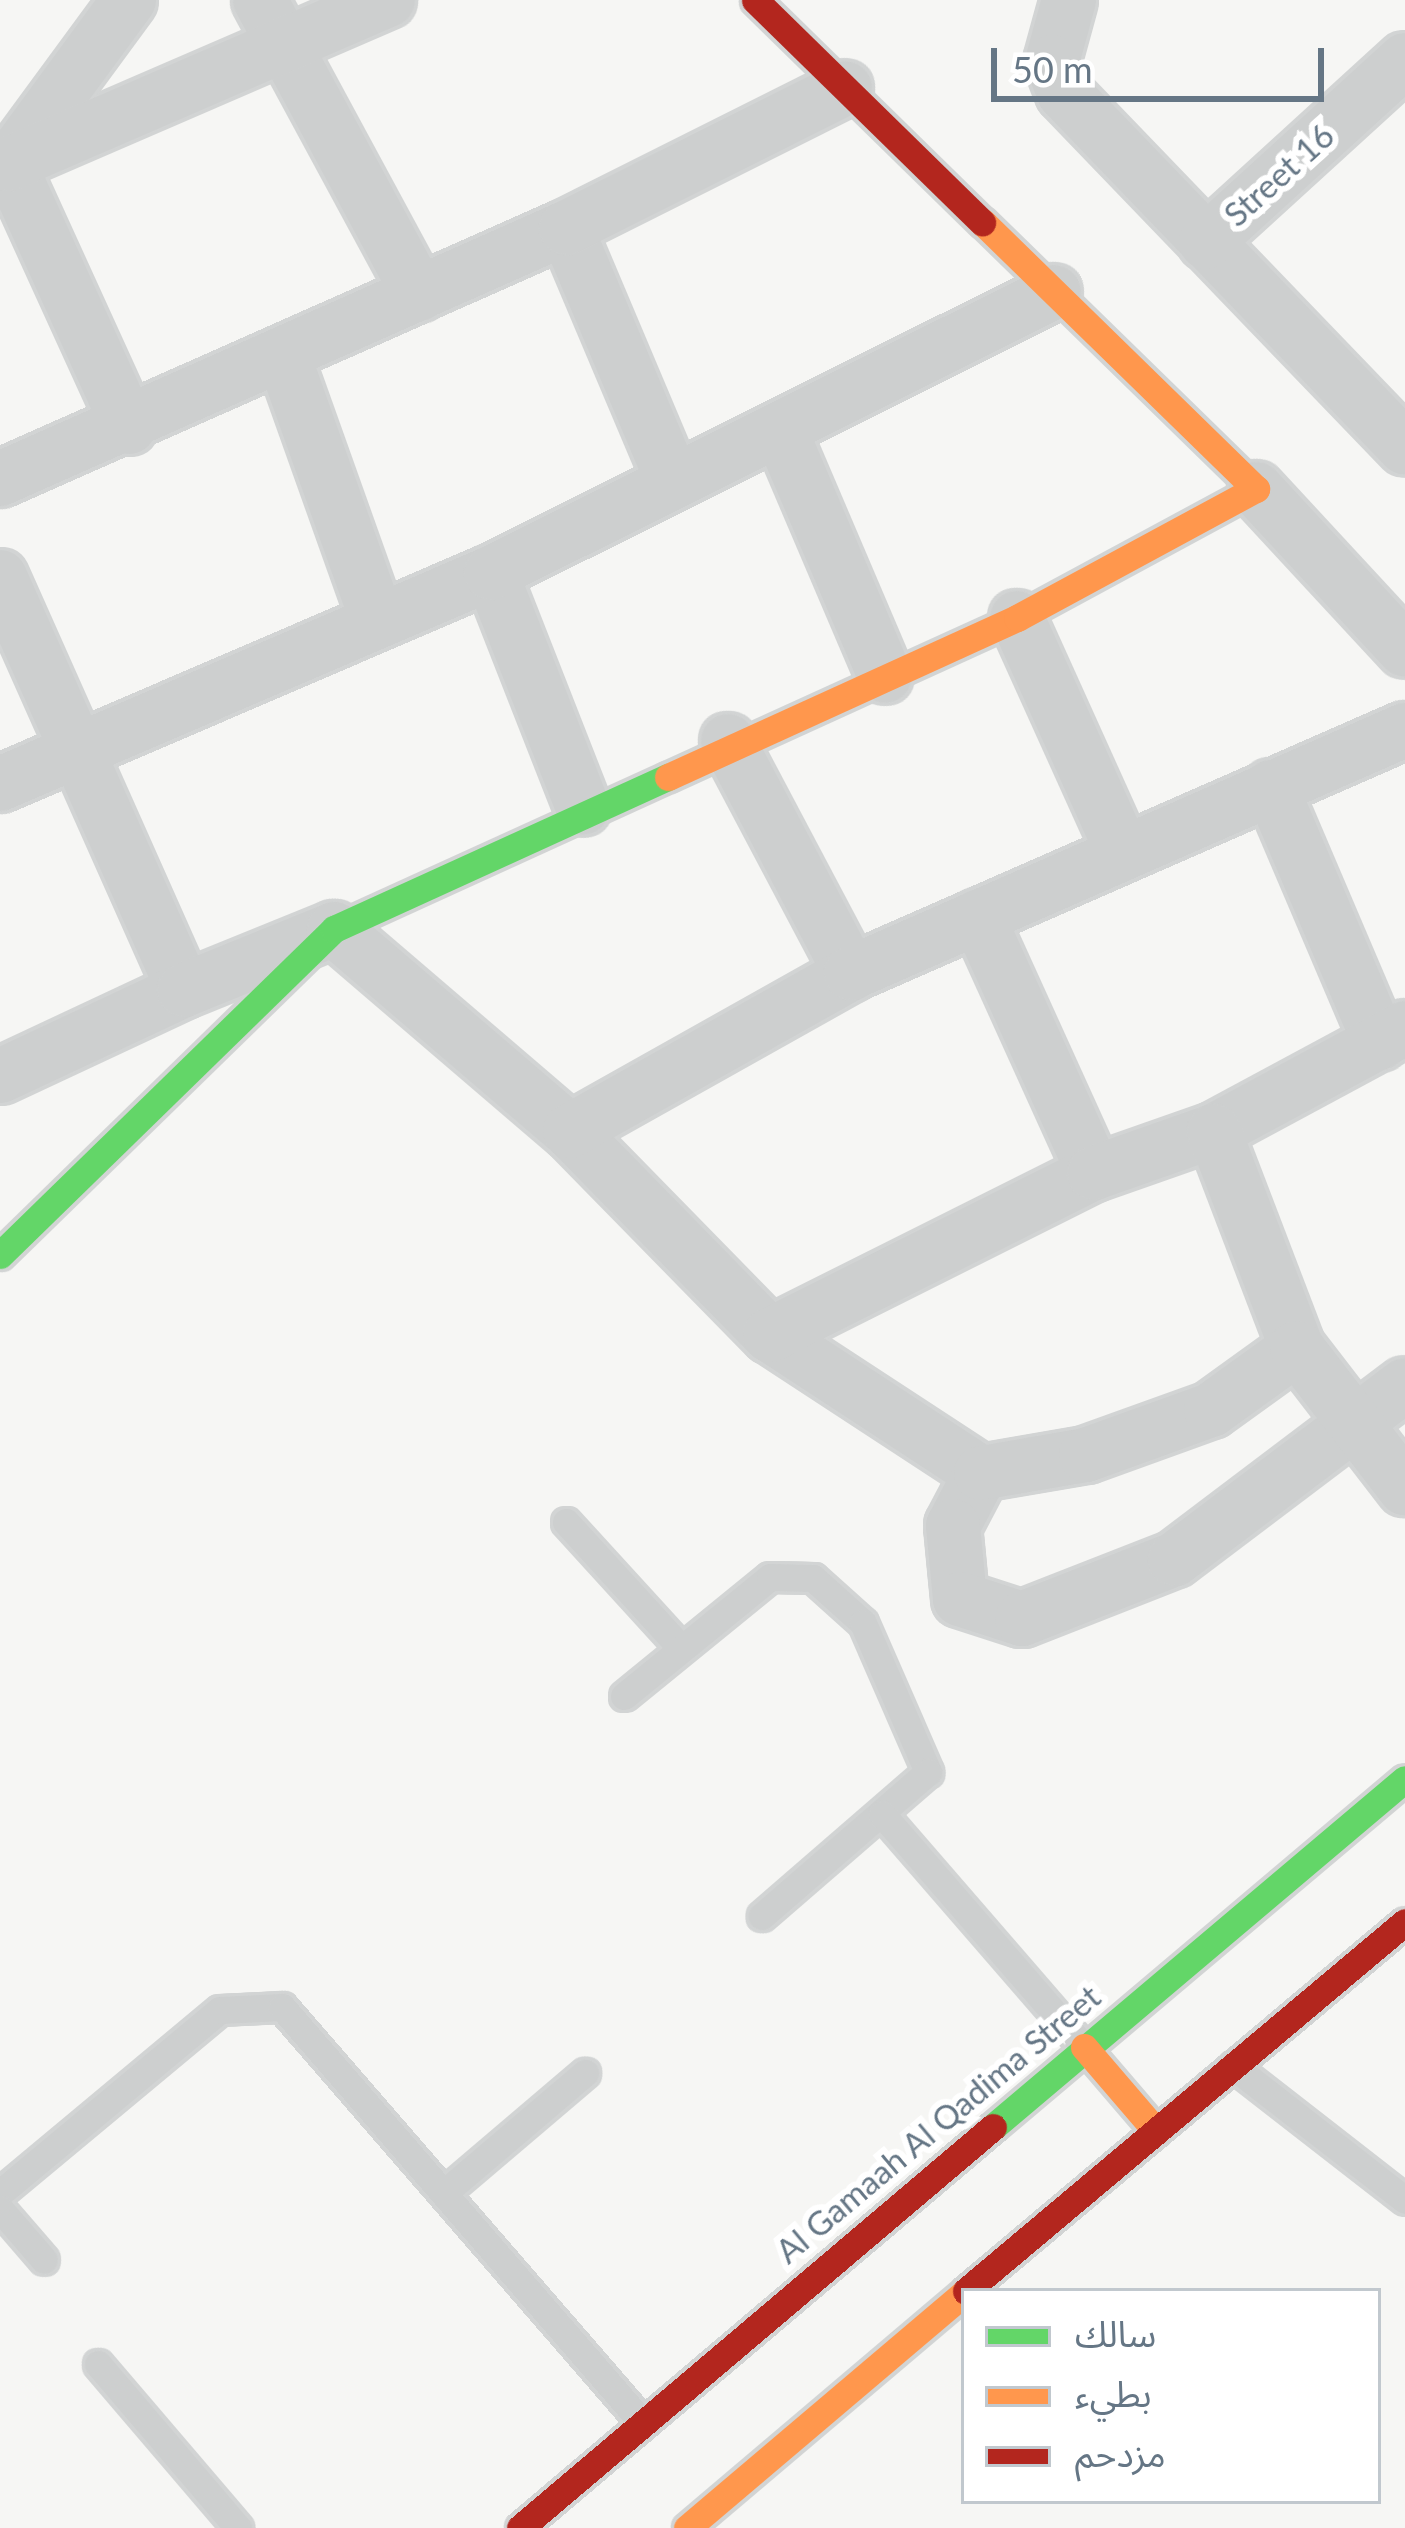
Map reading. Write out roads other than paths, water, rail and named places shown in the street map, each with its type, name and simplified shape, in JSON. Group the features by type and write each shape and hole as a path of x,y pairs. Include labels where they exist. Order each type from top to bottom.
{"main road":[{"path":"0,1255 334,929 728,741 1017,618 1256,489 755,0"},
{"name":"Al Gamaah Al Qadima Street","path":"520,2528 641,2420 1405,1779"},
{"path":"970,2288 1405,1922"},
{"path":"1084,2048 1156,2131"},
{"path":"687,2528 961,2295"}],"street":[{"path":"4,169 129,0"},
{"path":"4,169 273,22 388,0"},
{"path":"1069,0 1053,51 1057,84 1405,447"},
{"path":"273,22 419,294"},
{"name":"Street 16","path":"1205,242 1405,60"},
{"path":"0,479 129,427 566,228 845,88"},
{"path":"4,169 129,427"},
{"path":"566,228 673,481"},
{"path":"0,784 84,751 376,616 491,573 1054,292"},
{"path":"283,355 376,616"},
{"path":"781,432 885,676"},
{"path":"1256,489 1405,650"},
{"path":"491,573 583,808"},
{"path":"0,578 84,751 184,990"},
{"path":"1017,618 1123,853"},
{"path":"570,1131 851,973 1405,730"},
{"path":"728,741 851,973"},
{"path":"770,1335 1094,1173 1214,1131 1392,1035 1271,788"},
{"path":"978,917 1094,1173"},
{"path":"0,1076 184,990 334,929 570,1131 770,1335 981,1473 1086,1455 1211,1410 1297,1348"},
{"path":"1214,1131 1297,1348 1405,1488"},
{"path":"981,1473 953,1526 961,1599 1022,1619 1175,1559 1405,1385"}],"lane":[{"path":"566,1522 680,1647"},
{"path":"624,1696 770,1577 832,1588 863,1623 885,1693 928,1756 924,1779 762,1916"},
{"path":"882,1814 1084,2048"},
{"path":"0,2193 220,2010 261,2001 302,2021 641,2420"},
{"path":"1233,2066 1405,2200"},
{"path":"445,2192 585,2073"},
{"path":"0,2209 44,2260"},
{"path":"98,2364 238,2528"}]}
